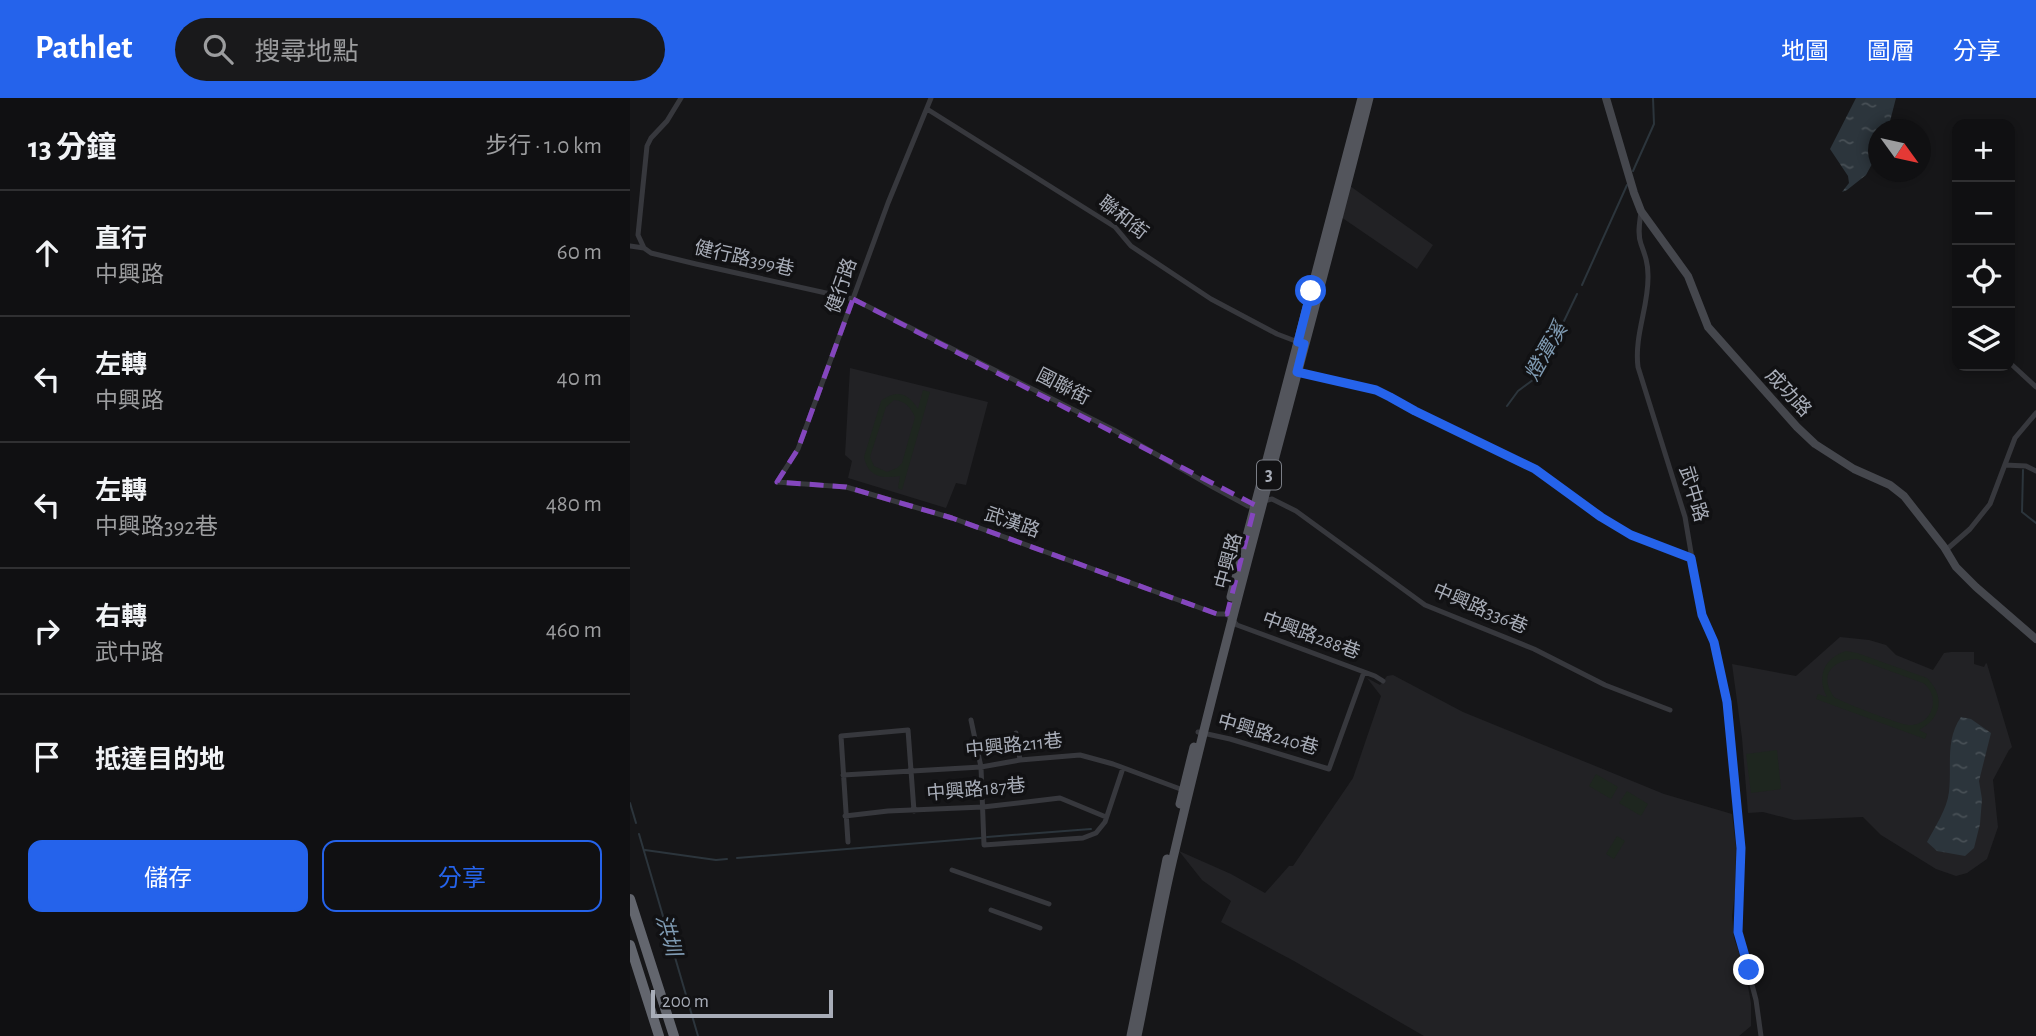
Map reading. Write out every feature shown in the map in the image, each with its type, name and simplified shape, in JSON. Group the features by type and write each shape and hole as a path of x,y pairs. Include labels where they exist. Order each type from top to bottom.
{"highway":[{"path":"630,899 674,1036"},
{"path":"630,945 659,1036"}],"main road":[{"name":"中興路","path":"1301,343 1362,98"},
{"name":"中興路","path":"1137,1036 1174,853 1229,616 1369,98"},
{"name":"中興路","path":"1131,1036 1183,790 1201,732"}],"street":[{"path":"644,248 638,235 648,146 650,138 667,121 681,98"},
{"name":"健行路","path":"777,482 798,450 888,203 931,98"},
{"name":"成功路","path":"1606,98 1634,193 1642,211 1688,276 1708,327 1815,444 1854,470 1890,485 1904,496 1956,567 2036,639"},
{"name":"聯和街","path":"927,109 1115,227 1132,246 1211,299 1277,334 1301,343"},
{"name":"武中路","path":"1642,211 1640,242 1648,261 1649,279 1636,352 1638,367 1685,517 1702,615 1714,642 1727,702 1741,848 1738,932 1756,1000 1761,1036"},
{"name":"健行路399巷","path":"630,246 696,264 853,299"},
{"name":"國聯街","path":"853,299 1114,430 1248,506 1259,504"},
{"path":"2015,368 2036,387"},
{"path":"1293,372 1376,390 1535,469 1601,517 1631,535 1691,558"},
{"path":"1946,550 1970,529 1990,504 2015,438 2036,413"},
{"path":"2005,464 2025,466 2036,471"},
{"name":"武漢路","path":"777,482 846,487 861,491 961,521 1217,614 1229,616"},
{"name":"中興路336巷","path":"1259,504 1272,499 1296,511 1424,605 1534,649 1605,685 1670,709"},
{"name":"中興路288巷","path":"1229,616 1237,625 1383,681"},
{"name":"中興路240巷","path":"1201,732 1329,769 1364,672"},
{"path":"971,720 981,767 984,840 1083,838 1096,833 1102,827 1123,768"},
{"path":"848,842 841,736 908,730 914,811"},
{"path":"1016,733 1020,760"},
{"name":"中興路211巷","path":"843,775 981,767 1020,760 1080,755 1183,790"},
{"name":"中興路187巷","path":"845,816 888,811 983,807 1060,798 1106,817"},
{"path":"952,870 1049,904"},
{"path":"991,910 1040,928"}],"highlighted area":[{"path":"853,299 1255,505 1227,614 1217,614 952,518 846,487 777,482 798,449"}],"shaded area":[{"path":"1350,186 1433,245 1417,269 1341,217"},
{"path":"850,368 988,402 966,485 956,483 946,508 848,478 852,461 845,455"},
{"path":"923,390 930,392 902,490 898,488 900,476 887,477 872,473 864,457 881,401 892,395 902,394 918,409","holes":["894,400 907,405 915,417 902,463 887,472 874,466 870,457 886,407"]},
{"path":"1840,637 1886,645 1896,655 1933,670 1944,653 1951,652 1974,652 1974,664 1984,667 1987,664 2012,747 1993,780 1998,827 1987,859 1967,873 1956,876 1936,869 1881,835 1863,817 1794,820 1763,812 1748,813 1732,664 1796,676"},
{"path":"1846,651 1857,653 1927,678 1937,692 1938,706 1932,719 1919,730 1927,734 1925,739 1816,699 1818,694 1827,697 1822,676 1827,663","holes":["1857,659 1923,683 1932,695 1932,710 1923,721 1908,725 1834,697 1827,681 1830,670 1835,665"]},
{"path":"1393,675 1463,712 1664,794 1732,814 1736,847 1732,916 1734,938 1745,970 1751,1003 1751,1026 1739,1036 1424,1036 1221,922 1231,901 1202,880 1179,851 1231,874 1265,893 1289,866 1293,866 1353,778 1381,696 1367,678 1380,685 1387,676"},
{"path":"1777,750 1781,789 1751,793 1746,754"},
{"path":"1596,774 1618,787 1611,799 1589,786"},
{"path":"1627,791 1648,804 1641,816 1619,803"},
{"path":"1617,836 1625,841 1614,859 1606,854"}],"water":[{"path":"1856,98 1896,98 1891,119 1868,119 1868,171 1842,192 1849,183 1848,176 1830,149"},
{"path":"1961,717 1971,719 1991,733 1979,781 1982,799 1980,824 1974,848 1965,856 1937,851 1927,842 1948,798 1951,744"}],"waterway":[{"name":"燈潭溪","path":"1633,171 1654,124 1653,98"},
{"name":"燈潭溪","path":"1582,285 1627,185"},
{"name":"燈潭溪","path":"1507,406 1518,391 1537,377 1577,294"},
{"path":"2023,470 2022,512 2036,523"},
{"name":"洪圳","path":"630,803 636,823"},
{"path":"987,837 1091,829"},
{"name":"洪圳","path":"639,834 698,1036"},
{"path":"737,858 981,838"},
{"path":"645,850 716,860 727,859"}],"route":[{"path":"1311,291 1298,342 1304,344 1297,372 1376,390 1535,469 1601,517 1631,535 1691,558 1702,615 1714,642 1727,702 1741,848 1738,932 1749,970"}]}
